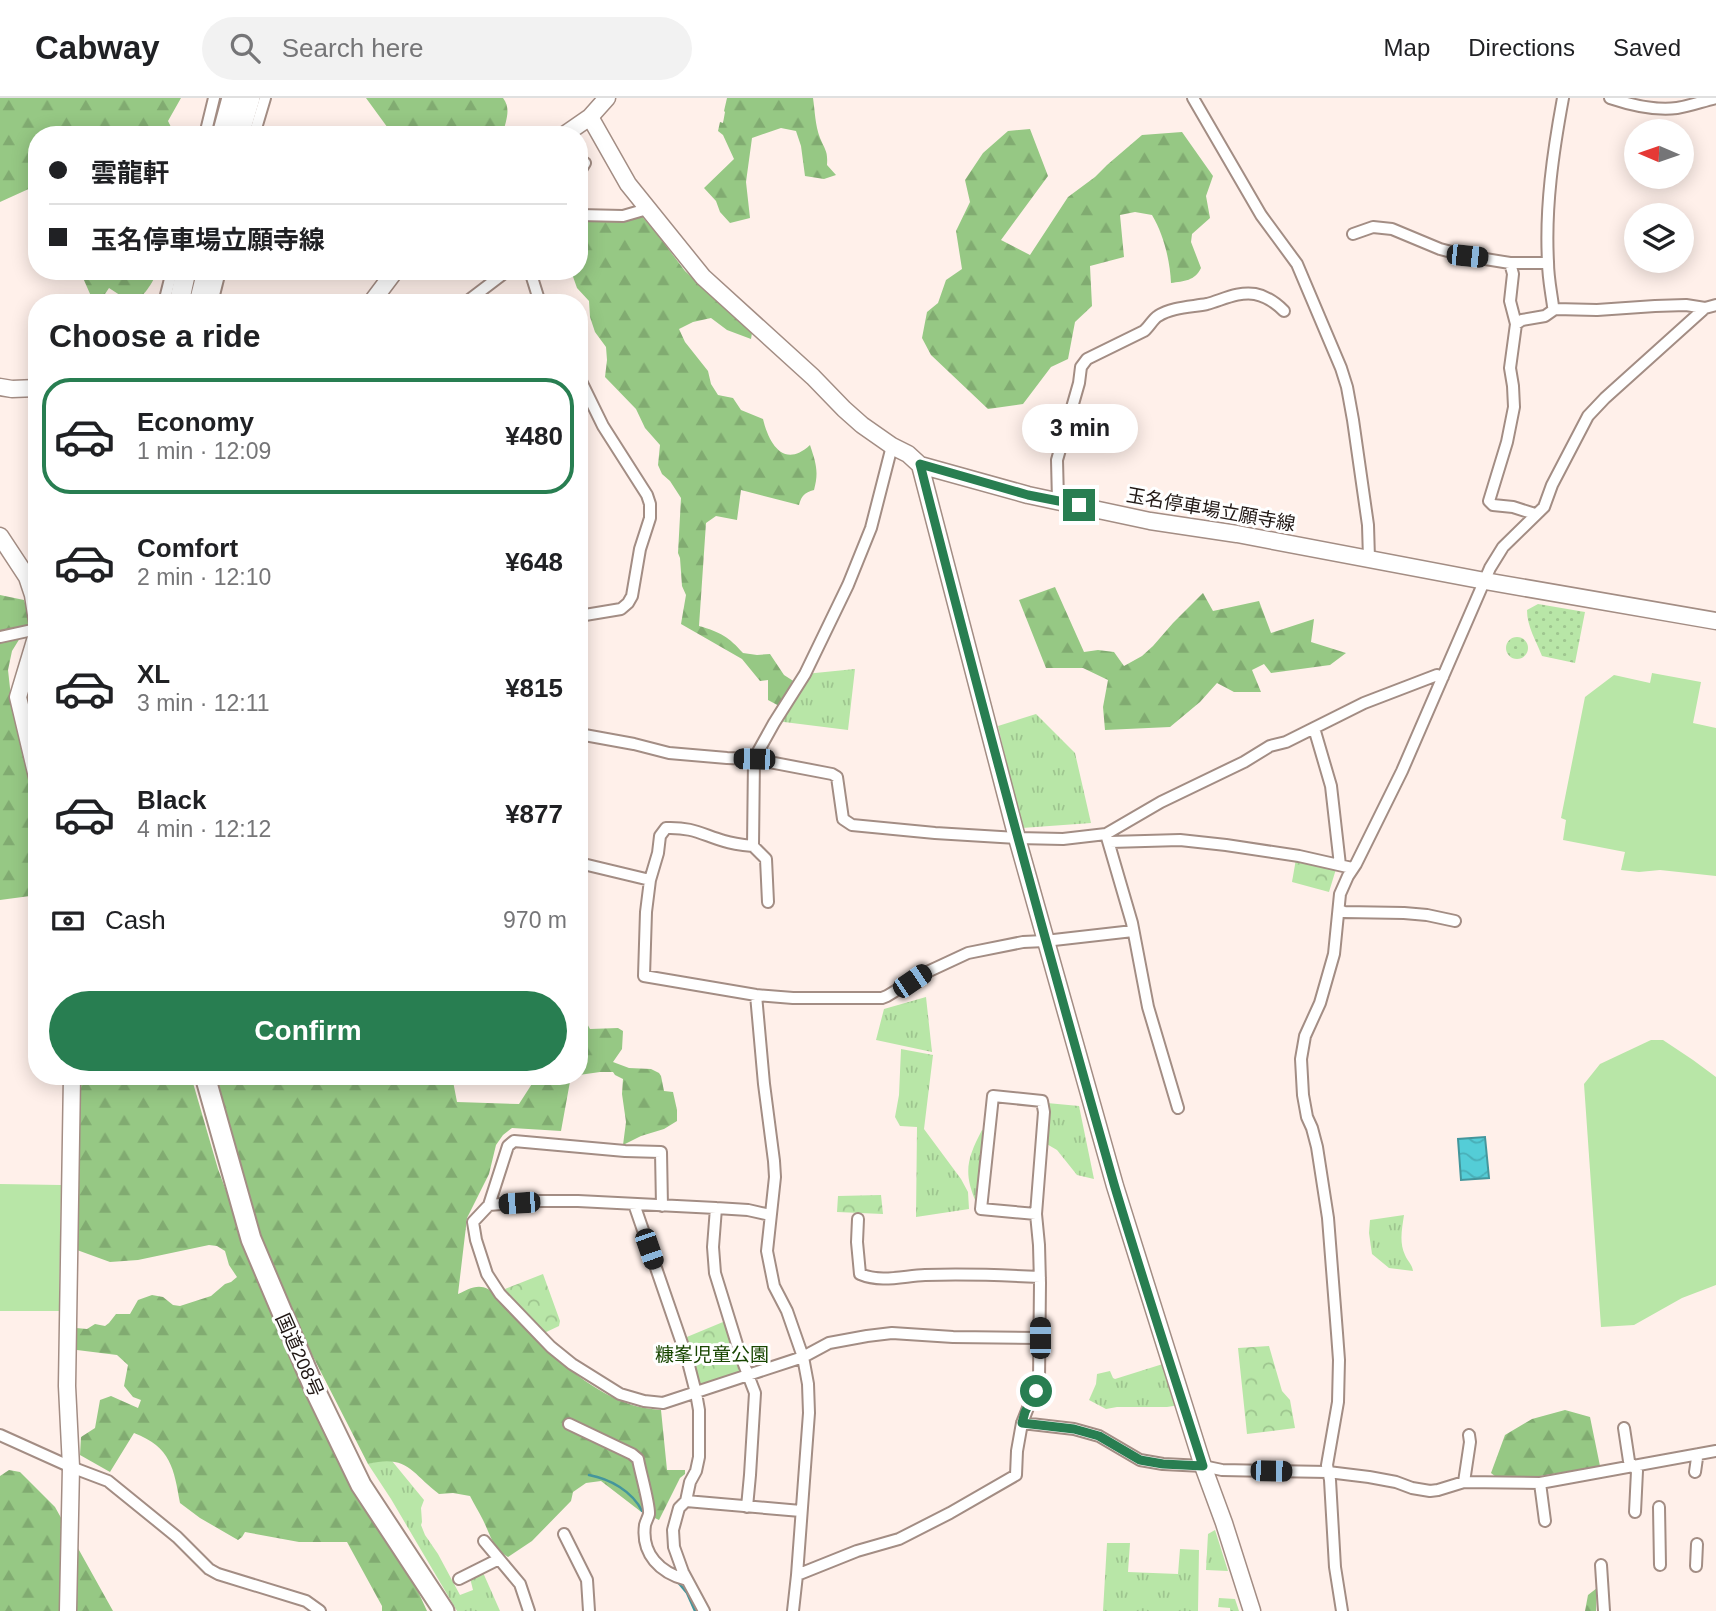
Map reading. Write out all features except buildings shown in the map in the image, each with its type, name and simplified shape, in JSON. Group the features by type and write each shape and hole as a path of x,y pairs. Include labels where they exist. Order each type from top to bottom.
{"highway":[{"path":"224,126 232,98"},
{"path":"242,126 250,98"},
{"name":"国道208号","path":"208,1085 251,1239 316,1390 361,1485 444,1611"}],"street":[{"path":"207,126 214,98"},
{"path":"257,126 265,98"},
{"path":"577,126 590,117 607,98"},
{"path":"1193,98 1261,215 1297,264 1341,368 1348,387 1353,420 1368,525 1369,559"},
{"path":"1555,309 1548,263 1548,218 1551,167 1563,98"},
{"path":"1610,98 1655,108 1677,108 1716,98"},
{"name":"玉名停車場立願寺線","path":"590,117 628,184 703,277 813,377 844,410 920,464 1028,495 1150,521 1237,534 1716,621"},
{"path":"588,215 623,216 647,209"},
{"path":"1353,234 1373,227 1392,229 1440,249 1467,256 1510,262 1548,263"},
{"path":"1510,262 1513,274 1510,301 1516,324 1510,368 1514,407 1507,442 1489,501 1493,505 1535,514"},
{"path":"378,294 389,280"},
{"path":"478,294 495,280"},
{"path":"1058,501 1057,460 1079,383 1081,366 1087,359 1144,331 1156,317 1168,312 1234,296 1254,294 1277,304 1284,311"},
{"path":"1516,324 1522,320 1545,316 1555,309 1711,306"},
{"path":"1342,1611 1335,1567 1327,1465 1338,1402 1339,1360 1328,1218 1317,1147 1303,1095 1301,1059 1305,1036 1320,1003 1334,954 1340,894 1402,771 1485,581 1503,547 1544,507 1552,485 1588,416 1711,306"},
{"path":"0,387 28,388"},
{"path":"588,395 603,426 650,504 650,518 628,603 621,610 588,615"},
{"path":"753,846 754,759 805,674 848,585 871,528 892,446"},
{"path":"920,464 1017,838 1115,1186 1203,1466 1252,1611"},
{"path":"0,536 28,580"},
{"path":"0,637 28,632"},
{"path":"28,664 18,697 28,740"},
{"path":"1108,838 1161,802 1244,762 1270,746 1286,742 1364,703 1437,675 1443,677"},
{"path":"1314,728 1331,786 1340,865"},
{"path":"588,736 669,753 754,759 832,774 837,778 843,820 852,825 1017,838 1180,840 1226,845 1352,868"},
{"path":"768,902 766,859 753,846 725,841 694,829 666,828 660,836 650,880 644,976 756,995 793,998 881,998 925,972 968,953 1023,942 1133,931"},
{"path":"1108,838 1133,931 1148,1007 1178,1108"},
{"path":"588,865 650,880"},
{"path":"1339,910 1427,915 1455,921"},
{"path":"756,995 775,1177 767,1251 774,1286 787,1311 803,1357 808,1384 809,1413 793,1611"},
{"path":"68,1611 71,1467 67,1386 72,1085"},
{"path":"797,1575 857,1551 899,1539 1017,1475 1017,1451 1022,1423 1039,1380 1040,1245 1036,1214 1044,1112 1042,1101 993,1096 981,1209 1036,1214"},
{"path":"662,1206 661,1152 514,1141 508,1146 489,1205 473,1222 487,1275 500,1294 551,1347 572,1364 620,1394 663,1403 803,1357 829,1343 892,1333 1040,1338"},
{"path":"489,1205 540,1201 634,1204 748,1210 770,1215"},
{"path":"634,1204 678,1332 699,1410 699,1457 696,1471 686,1500 679,1508 673,1530 674,1547 705,1611"},
{"path":"716,1208 713,1237 715,1273 755,1393 747,1507"},
{"path":"858,1219 860,1275 868,1278 925,1275 1040,1278"},
{"path":"1022,1423 1074,1429 1099,1436 1140,1460 1163,1464 1222,1470 1328,1472 1396,1482 1430,1491 1464,1482 1540,1483 1716,1451"},
{"path":"569,1424 638,1459 649,1513 645,1523 645,1545 659,1567 675,1577 688,1580"},
{"path":"1624,1428 1629,1461 1637,1471 1636,1512"},
{"path":"1464,1482 1469,1434"},
{"path":"0,1435 108,1481 218,1574 306,1601 320,1611"},
{"path":"1695,1472 1699,1454"},
{"path":"1540,1483 1545,1521"},
{"path":"686,1500 801,1511"},
{"path":"1659,1507 1660,1565"},
{"path":"564,1535 587,1580 589,1611"},
{"path":"484,1541 520,1584 529,1611"},
{"path":"1696,1566 1697,1544"},
{"path":"459,1578 499,1559"},
{"path":"1601,1565 1604,1611"}],"green space":[{"path":"0,98 181,98 168,121 170,126 28,126 28,189 0,202"},
{"path":"366,98 503,98 507,107 505,126 386,126"},
{"path":"727,98 813,98 817,128 827,153 827,165 836,175 824,179 805,176 796,131 781,128 752,138 746,182 750,218 730,223 704,188 734,159 723,135 718,131 720,122 723,123"},
{"path":"1030,129 1048,176 1001,240 1030,255 1068,197 1142,135 1182,132 1213,176 1206,196 1210,218 1192,234 1191,242 1201,268 1199,272 1189,280 1171,283 1166,248 1152,215 1135,212 1120,215 1124,257 1090,266 1092,306 1075,322 1068,359 1051,367 1023,404 988,409 931,355 922,338 927,312 938,303 946,280 962,269 956,231 970,202 965,180 983,153 1008,131"},
{"path":"639,213 685,271 752,333 751,339 727,330 711,318 679,329 685,342 708,371 711,384 718,395 733,398 741,410 763,419 774,445 785,454 793,455 810,445 817,473 816,484 814,490 804,495 799,505 741,490 737,520 716,516 706,523 699,626 724,636 743,653 770,654 784,675 798,684 783,708 768,700 768,680 760,681 742,659 681,624 686,595 682,586 678,553 681,498 658,465 660,445 645,428 636,409 605,377 606,347 595,332 590,317 588,294 583,294 574,280 588,280 588,215"},
{"path":"84,280 153,280 144,294 118,294 109,288 105,294 90,294"},
{"path":"1055,587 1084,652 1114,652 1124,666 1153,646 1203,593 1213,611 1259,601 1271,633 1314,619 1311,642 1346,653 1330,665 1271,673 1264,664 1252,670 1261,692 1234,692 1217,683 1200,702 1170,727 1105,730 1103,707 1108,680 1083,668 1046,668 1019,600"},
{"path":"0,595 24,600 28,613 28,625 12,651 8,670 11,697 28,772 28,896 0,900"},
{"path":"1538,604 1585,612 1575,663 1542,656 1527,616 1527,610"},
{"path":"1513,637 1521,637 1528,644 1528,652 1521,659 1513,659 1506,652 1506,644"},
{"path":"855,669 848,730 776,721 805,674"},
{"path":"1652,673 1701,682 1693,723 1716,728 1716,876 1660,870 1621,870 1625,852 1563,840 1566,820 1561,818 1585,697 1614,675 1650,683"},
{"path":"1036,714 1075,753 1091,823 1022,828 998,726"},
{"path":"1296,859 1336,869 1329,892 1292,882"},
{"path":"926,997 932,1052 876,1040 884,1009"},
{"path":"588,1025 590,1029 618,1028 623,1031 622,1049 613,1062 629,1068 651,1069 659,1073 664,1091 673,1092 677,1121 623,1145 626,1122 623,1079 613,1072 588,1074"},
{"path":"1651,1040 1663,1040 1716,1077 1716,1285 1682,1298 1634,1325 1601,1327 1584,1084 1600,1064"},
{"path":"901,1049 933,1055 924,1129 961,1179 968,1192 969,1209 916,1217 917,1127 900,1126 895,1117"},
{"path":"74,1085 194,1085 218,1169 270,1309 357,1487 415,1585 427,1611 382,1611 382,1606 347,1542 299,1542 245,1532 238,1540 200,1518 180,1503 173,1470 163,1452 134,1433 110,1472 80,1455 81,1437 95,1428 100,1400 111,1396 138,1408 141,1400 133,1397 124,1386 128,1365 117,1355 77,1350 76,1328 87,1329 95,1324 105,1326 116,1314 130,1314 138,1300 152,1295 163,1297 173,1305 180,1306 211,1296 237,1277 229,1265 225,1251 217,1246 209,1245 138,1260 110,1262 77,1250"},
{"path":"215,1085 454,1085 457,1102 519,1104 531,1085 569,1085 561,1131 512,1128 496,1145 489,1174 467,1218 458,1294 476,1287 488,1289 546,1349 584,1380 624,1402 661,1410 667,1470 685,1470 685,1474 680,1478 659,1520 640,1511 601,1481 586,1483 573,1492 571,1501 532,1541 508,1557 495,1545 470,1496 439,1494 401,1464 368,1464 280,1292 256,1226"},
{"path":"1047,1103 1079,1106 1094,1179 1077,1175 1057,1150 1045,1143"},
{"path":"982,1130 985,1132 978,1201 971,1190 968,1172 970,1156"},
{"path":"0,1184 61,1185 59,1311 0,1311"},
{"path":"881,1195 883,1214 837,1212 838,1196"},
{"path":"1404,1215 1402,1245 1413,1271 1389,1268 1372,1254 1370,1220"},
{"path":"543,1274 560,1321 559,1326 542,1334 500,1291"},
{"name":"糠峯児童公園","path":"726,1322 742,1370 701,1390 682,1339"},
{"path":"1269,1346 1282,1391 1290,1400 1295,1428 1247,1434 1238,1348"},
{"path":"1166,1363 1180,1405 1106,1409 1089,1400 1097,1374 1110,1371 1115,1379"},
{"path":"1565,1410 1590,1417 1600,1466 1534,1477 1496,1477 1491,1473 1505,1435 1532,1419"},
{"path":"380,1460 392,1461 424,1500 421,1525 460,1595 473,1590 469,1574 481,1568 500,1611 457,1611 368,1464"},
{"path":"9,1470 20,1472 55,1507 113,1611 0,1611 0,1476"},
{"path":"1215,1530 1228,1571 1206,1570 1208,1534"},
{"path":"1107,1543 1130,1543 1128,1572 1178,1574 1180,1549 1199,1550 1198,1611 1103,1611"},
{"path":"1597,1588 1596,1611 1585,1611 1588,1595"},
{"path":"1219,1598 1235,1599 1239,1611 1218,1607"}],"water":[{"path":"1485,1137 1489,1178 1461,1180 1458,1139"}],"waterway":[{"path":"589,1475 620,1487 642,1511"},
{"path":"677,1581 687,1593 695,1611"}],"route":[{"path":"1036,1391 1022,1423 1083,1430 1099,1436 1140,1460 1203,1466 1115,1186 1053,967 920,464 1028,495 1079,505"}]}
